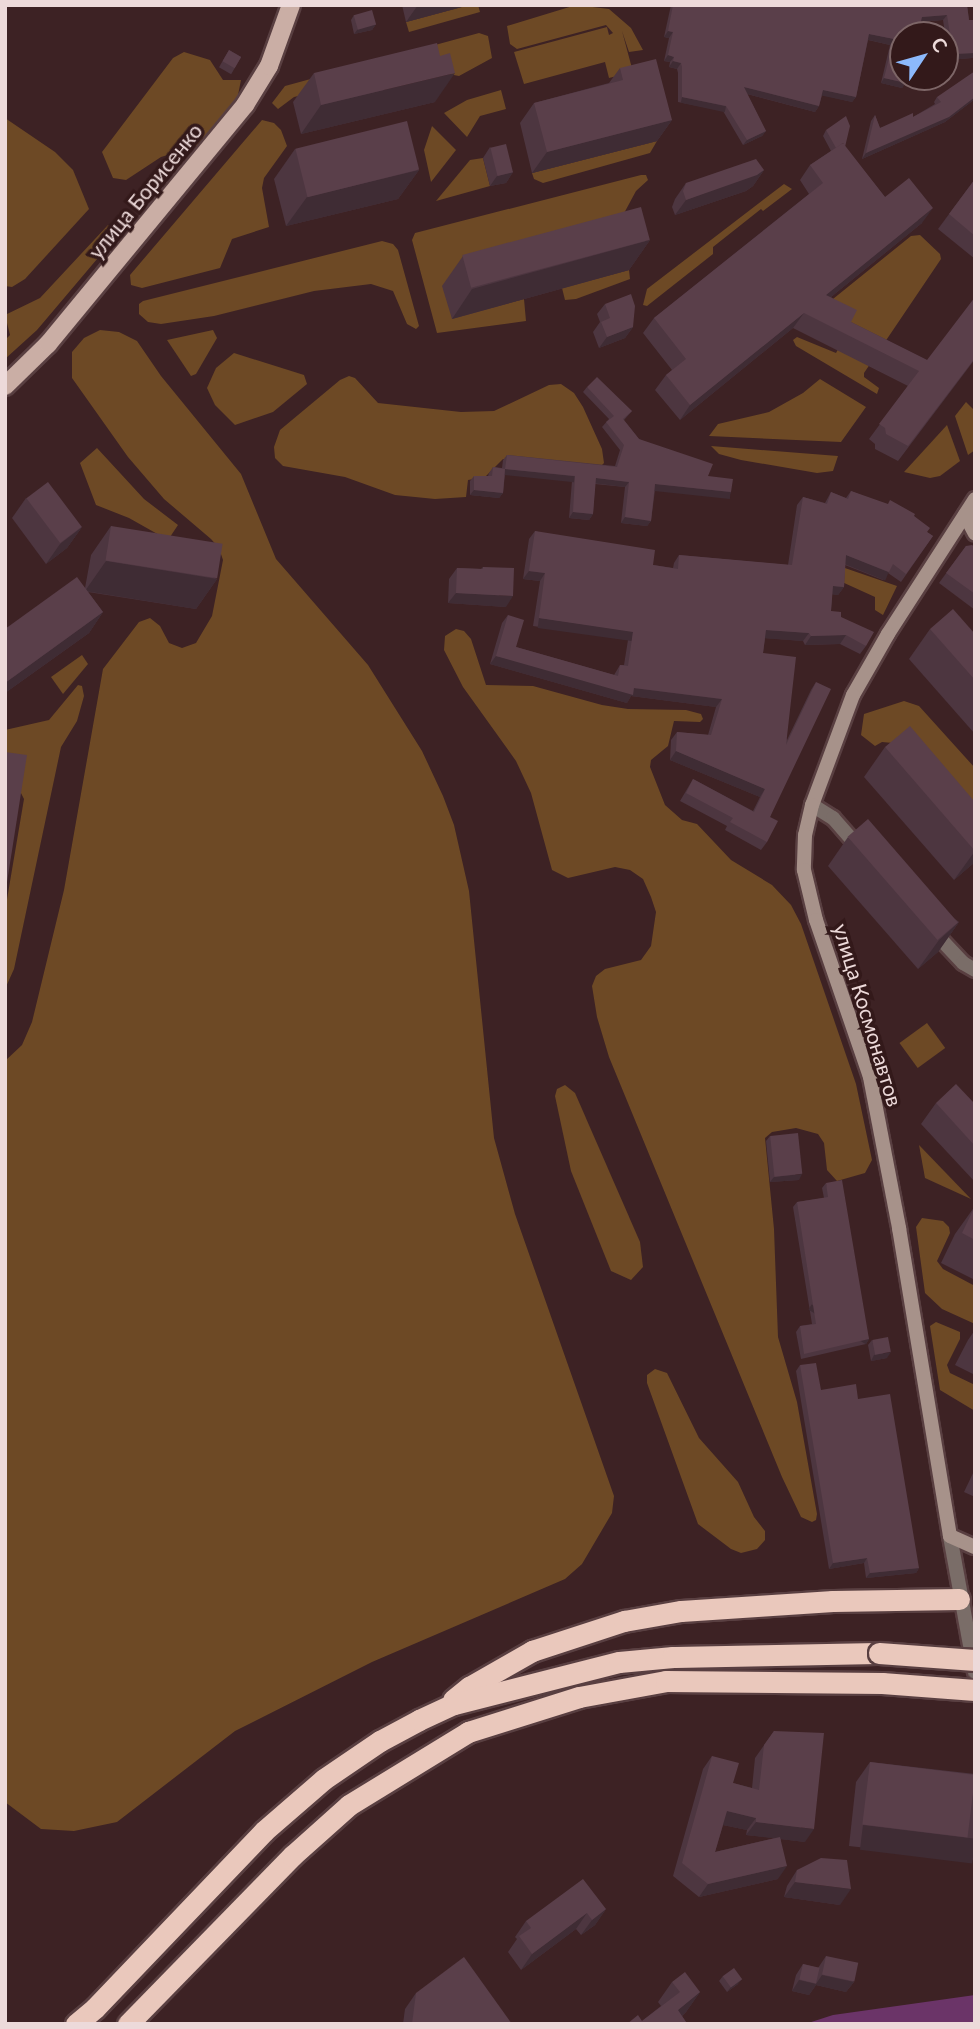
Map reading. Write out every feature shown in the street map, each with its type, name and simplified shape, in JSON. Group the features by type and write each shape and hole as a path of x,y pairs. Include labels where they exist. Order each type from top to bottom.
{"highway":[{"path":"440,1711 469,1687 532,1651 624,1621 681,1611 764,1605 959,1599"},
{"path":"76,2024 95,2008 264,1831 324,1779 380,1741 440,1711 560,1675 619,1662 673,1657 879,1653 975,1660"},
{"path":"128,2024 292,1856 349,1804 468,1732 579,1697 666,1681 882,1683 975,1690"}],"main road":[{"name":"улица Борисенко","path":"5,386 48,344 245,105 273,57 291,5"},
{"name":"улица Космонавтов","path":"950,1536 899,1228 870,1077 816,920 804,870 805,835 812,805 861,680 975,499"},
{"path":"965,515 975,534"},
{"path":"950,1536 975,1547"}],"street":[{"path":"812,805 833,818 867,857"},
{"path":"919,915 963,963 975,970"},
{"path":"950,1536 959,1599 975,1672"}],"shaded area":[{"path":"478,5 480,12 409,32 406,22"},
{"path":"576,5 609,9 631,28 643,50 629,52 622,31 633,72 609,78 605,62 524,84 514,52 607,27 609,35 613,33 606,25 517,49 510,44 507,26"},
{"path":"479,33 488,36 492,58 459,76 417,68 294,97 278,109 272,103 285,86"},
{"path":"184,52 210,60 223,80 241,80 237,100 200,145 161,157 126,180 113,178 102,152 173,58"},
{"path":"501,90 506,109 480,116 467,137 444,113 467,100"},
{"path":"5,118 55,152 73,170 89,209 25,279 12,287 5,286"},
{"path":"262,120 274,123 281,130 287,146 264,178 262,188 269,227 232,239 220,268 142,288 131,285 130,275"},
{"path":"432,126 456,150 431,182 424,150"},
{"path":"657,141 650,153 543,183 534,179 532,173"},
{"path":"483,158 490,186 436,201 470,160"},
{"path":"646,175 648,180 636,191 622,217 452,318 524,299 526,321 437,333 412,240 415,233"},
{"path":"784,184 792,189 763,211 761,209 713,247 713,254 647,306 643,305 647,289"},
{"path":"108,225 113,226 113,234 103,252 37,330 5,359 5,340 10,335 5,315 40,298"},
{"path":"920,235 940,254 941,259 864,373 864,377 879,388 877,394 796,346 793,340 797,337 836,353 850,327 828,303 911,236"},
{"path":"382,241 393,244 398,250 419,326 416,329 407,324 393,291 371,284 314,291 214,316 161,324 148,322 139,314 139,304 143,301"},
{"path":"629,270 630,279 576,299 565,300 562,288"},
{"path":"100,330 119,332 137,341 161,376 241,474 276,559 368,665 422,751 443,796 454,825 469,891 494,1138 515,1214 614,1496 612,1513 582,1564 565,1579 372,1662 235,1731 117,1822 74,1831 41,1829 5,1802 5,1061 22,1045 32,1022 64,890 103,669 139,622 150,618 160,626 169,643 182,648 196,643 212,616 223,560 219,548 211,539 164,499 128,457 72,378 72,352 84,338"},
{"path":"213,330 217,338 196,374 191,376 167,340"},
{"path":"234,353 304,375 307,384 273,412 235,425 215,405 207,388 216,368"},
{"path":"349,376 355,378 378,403 461,412 494,411 549,385 561,384 574,393 583,407 602,449 604,463 600,467 503,459 485,477 468,480 466,497 435,499 395,495 345,477 283,466 275,458 274,447 280,430 340,380"},
{"path":"820,379 866,407 841,442 709,436 718,424 769,412 803,393"},
{"path":"966,402 975,411 975,450 968,455 955,416"},
{"path":"947,425 960,461 940,476 930,478 904,472"},
{"path":"711,446 838,456 833,471 817,473 741,460 719,454"},
{"path":"97,448 144,499 178,525 168,540 129,518 96,505 80,463"},
{"path":"842,567 897,586 883,615 875,610 875,597 842,582"},
{"path":"456,629 464,631 471,639 486,685 533,686 602,705 628,709 686,710 701,714 703,719 700,722 674,721 668,746 651,760 650,767 665,805 682,820 697,824 731,860 772,885 791,905 801,924 856,1084 872,1160 865,1173 837,1181 827,1170 824,1143 818,1134 796,1128 772,1132 765,1138 774,1229 778,1337 797,1402 817,1514 816,1520 812,1522 801,1517 782,1477 609,1057 597,1017 592,986 596,976 605,969 641,960 651,946 656,912 651,897 643,879 630,870 615,867 568,878 552,870 531,793 516,761 463,687 444,650 445,636"},
{"path":"82,655 88,664 63,694 51,677"},
{"path":"78,685 82,686 84,696 77,721 61,747 14,969 5,989 5,911 24,799 19,789 5,781 5,730 49,720"},
{"path":"904,701 919,706 975,768 975,801 968,807 893,743 882,742 875,746 861,735 864,714"},
{"path":"927,1023 945,1048 918,1068 899,1043"},
{"path":"565,1085 575,1093 640,1242 643,1267 631,1280 611,1271 571,1171 555,1096 557,1089"},
{"path":"919,1145 971,1199 925,1178"},
{"path":"922,1218 943,1221 949,1227 950,1233 937,1261 943,1269 975,1286 975,1324 942,1309 925,1293 916,1227"},
{"path":"936,1322 960,1332 960,1339 947,1365 950,1373 975,1385 975,1411 940,1390 930,1326"},
{"path":"655,1369 667,1373 699,1438 738,1482 754,1517 765,1531 765,1540 757,1549 741,1553 731,1549 698,1524 647,1383 647,1375"},
{"path":"975,1995 975,2024 805,2024 833,2015"}],"building":[{"path":"673,5 967,5 969,20 974,20 975,53 959,54 959,21 948,21 947,15 922,17 921,21 889,21 889,38 869,34 856,97 823,90 819,106 744,87 766,131 747,140 726,106 682,97 682,67 681,63 673,61 674,57 668,55 673,32 668,31"},
{"path":"372,10 376,24 358,30 354,15"},
{"path":"437,43 440,56 450,53 455,73 321,105 314,73"},
{"path":"229,50 241,57 235,68 222,61"},
{"path":"889,58 889,79 884,78"},
{"path":"656,59 672,120 547,152 534,103 623,80 620,68"},
{"path":"975,71 975,97 949,117 866,153 875,115 880,128 913,113 913,117 941,102 937,97 946,91 959,91 959,82"},
{"path":"846,116 850,126 845,147 843,143 836,148 826,130"},
{"path":"407,121 419,170 308,197 295,149"},
{"path":"843,143 885,197 909,178 933,208 826,295 857,310 851,322 927,360 975,297 975,358 908,446 886,434 885,428 879,424 919,371 804,313 690,405 666,375 686,359 654,318 823,183 810,165"},
{"path":"506,144 513,172 497,176 490,148"},
{"path":"756,159 764,170 757,175 686,200 683,191 686,183"},
{"path":"975,179 975,236 949,214"},
{"path":"641,207 650,240 471,288 462,255"},
{"path":"631,294 635,306 633,327 607,337 601,322 610,318 605,304"},
{"path":"597,377 632,411 623,419 639,439 713,464 708,476 733,479 731,492 655,484 651,521 625,517 629,482 596,478 593,514 573,512 575,476 505,469 507,455 617,467 624,445 606,422 614,416 587,387"},
{"path":"493,467 505,469 503,493 474,490 474,476 492,476"},
{"path":"48,482 82,527 60,543 26,498"},
{"path":"851,491 888,504 890,500 915,514 914,516 930,528 927,532 933,536 906,574 893,564 889,572 846,555 844,587 833,586 831,611 841,612 841,617 874,632 866,646 846,635 811,636 809,633 766,630 763,653 796,657 786,745 816,682 831,689 770,817 778,821 767,842 730,822 733,818 686,793 693,779 754,812 765,789 676,751 677,732 711,735 722,699 634,688 633,695 496,656 508,615 524,620 516,647 618,676 620,665 628,666 633,632 539,618 545,573 529,571 535,531 655,550 653,565 678,569 679,555 792,565 803,497 827,504 831,492 848,499"},
{"path":"111,526 223,544 217,578 106,561"},
{"path":"966,546 975,547 975,594 946,573"},
{"path":"457,568 514,568 513,596 456,593"},
{"path":"77,577 103,612 5,683 5,629"},
{"path":"953,609 975,634 975,680 930,629"},
{"path":"910,726 975,802 975,851 885,747"},
{"path":"5,752 27,755 5,895"},
{"path":"868,819 958,922 938,940 848,837"},
{"path":"956,1084 975,1104 975,1146 936,1103"},
{"path":"798,1133 802,1174 774,1177 770,1136"},
{"path":"842,1180 869,1339 804,1354 800,1326 816,1324 797,1202 828,1197 826,1183"},
{"path":"975,1206 975,1240 962,1233"},
{"path":"888,1337 891,1352 875,1355 872,1340"},
{"path":"816,1363 821,1390 856,1384 858,1399 890,1394 919,1568 870,1573 867,1558 833,1563 800,1365"},
{"path":"774,1731 824,1733 814,1829 756,1822 756,1818 727,1811 715,1852 780,1837 787,1866 708,1884 682,1863 712,1756 739,1763 733,1783 759,1790 764,1745"},
{"path":"870,1762 975,1775 968,1837 862,1825"},
{"path":"821,1858 847,1860 851,1889 795,1882 797,1870"},
{"path":"583,1879 606,1909 592,1920 587,1913 532,1954 519,1936 531,1928 526,1921"},
{"path":"826,1956 858,1963 854,1981 822,1975"},
{"path":"464,1957 512,2024 412,2024 416,1993"},
{"path":"803,1964 820,1968 816,1983 799,1980"},
{"path":"734,1968 742,1979 731,1988 723,1976"},
{"path":"685,1972 700,1992 678,2010 686,2022 627,2024 638,2015 642,2021 680,1992 672,1982"}]}
